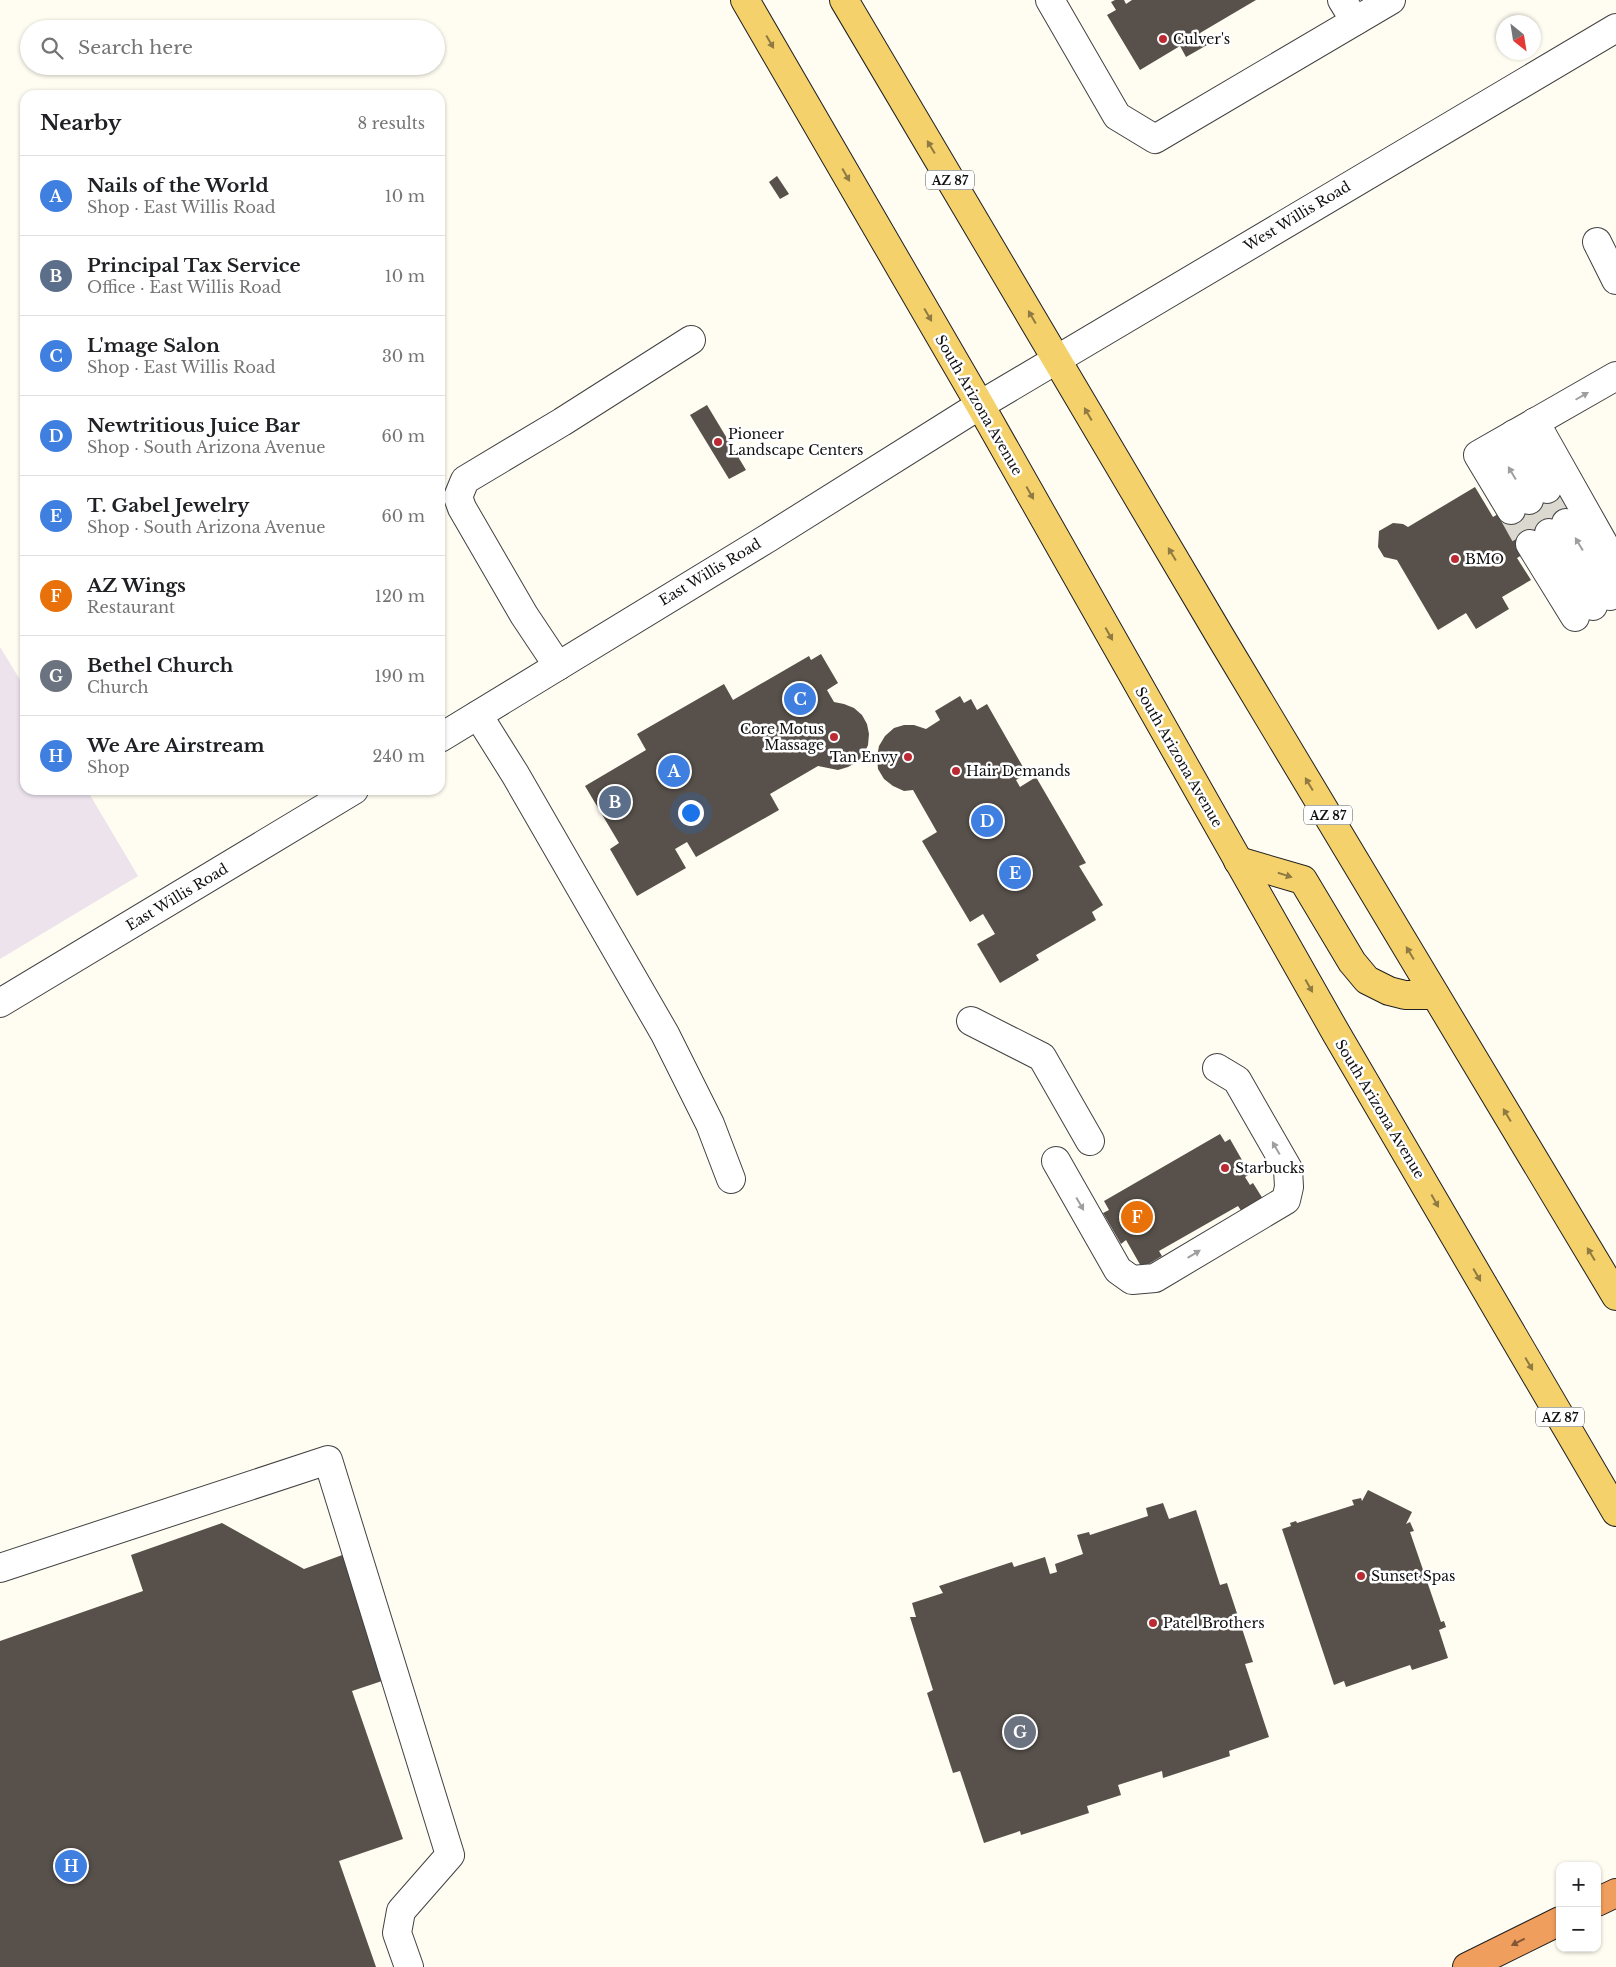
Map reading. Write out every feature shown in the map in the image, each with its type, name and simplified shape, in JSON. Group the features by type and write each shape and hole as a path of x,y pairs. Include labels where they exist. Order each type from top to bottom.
{"highway":[{"path":"1601,1900 1616,1892"},
{"path":"1467,1967 1556,1923"}],"main road":[{"name":"South Arizona Avenue","path":"745,0 980,405 1336,1033 1616,1512"},
{"name":"AZ 87","path":"844,0 1616,1296"},
{"path":"1238,861 1303,880 1352,962 1367,980 1389,991 1405,995 1435,995"}],"street":[{"path":"1050,0 1117,116 1155,139 1348,11 1391,0"},
{"name":"West Willis Road","path":"980,405 1616,28"},
{"path":"1597,242 1616,280"},
{"path":"558,666 519,606 462,508 458,497 466,480 691,340"},
{"path":"1523,429 1529,500 1478,455 1523,429 1616,376"},
{"name":"East Willis Road","path":"445,735 768,538 980,405"},
{"path":"1523,429 1616,533"},
{"path":"1523,429 1610,555 1598,601"},
{"path":"1598,601 1548,533 1598,601"},
{"path":"478,715 515,774 665,1034 710,1124 731,1179"},
{"name":"East Willis Road","path":"0,1003 346,795"},
{"path":"971,1021 1042,1057 1090,1141"},
{"path":"1056,1161 1118,1270 1132,1280 1155,1278 1286,1200 1289,1187 1288,1169 1237,1080 1217,1068"},
{"path":"0,1568 328,1460 450,1855 401,1910 397,1933 409,1967"}],"shaded area":[{"path":"0,647 20,680 20,795 90,795 138,876 0,959"}],"building":[{"name":"Culver's","path":"1124,0 1126,4 1132,0 1256,0 1200,33 1207,45 1186,57 1180,46 1140,70 1107,15 1116,10 1111,2"},
{"path":"777,176 789,194 780,199 769,182"},
{"name":"Pioneer Landscape Centers","path":"707,405 746,470 729,479 690,415"},
{"name":"BMO","path":"1552,482 1574,523 1517,558 1531,580 1502,597 1509,609 1476,629 1466,613 1438,630 1397,560 1384,557 1378,547 1379,531 1393,523 1403,524 1408,527 1475,487 1493,517"},
{"path":"821,654 838,683 827,690 834,702 854,708 862,715 867,724 869,734 868,745 864,754 857,762 838,770 818,766 770,794 779,810 696,857 687,842 675,849 686,868 637,896 610,849 619,843 585,786 646,750 637,734 724,684 733,700 809,656 811,660"},
{"path":"960,696 964,703 971,699 977,710 987,704 1027,774 1016,780 1020,787 1036,777 1086,863 1079,866 1103,905 1092,912 1096,920 1036,955 1039,960 1000,983 977,944 995,934 983,914 970,922 922,841 937,832 913,790 904,791 893,786 884,779 878,769 877,757 879,746 885,736 894,728 904,725 914,725 926,729 940,720 935,711"},
{"path":"1220,1134 1225,1142 1230,1139 1250,1174 1245,1177 1250,1185 1253,1183 1263,1199 1242,1212 1238,1206 1159,1251 1162,1256 1142,1268 1126,1240 1121,1244 1103,1213 1109,1210 1104,1201"},
{"name":"Sunset Spas","path":"1368,1490 1412,1512 1406,1524 1410,1522 1414,1531 1410,1532 1441,1622 1444,1621 1446,1627 1439,1630 1448,1658 1412,1670 1410,1665 1346,1687 1344,1681 1334,1685 1282,1529 1291,1526 1290,1523 1296,1521 1297,1523 1354,1505 1352,1500 1361,1498 1362,1501"},
{"path":"1163,1503 1169,1519 1196,1510 1220,1585 1227,1583 1253,1662 1245,1664 1269,1737 1229,1751 1230,1756 1163,1778 1162,1771 1118,1785 1121,1795 1087,1806 1089,1813 1021,1835 1020,1831 984,1843 960,1771 953,1773 927,1693 933,1690 910,1617 916,1617 912,1603 943,1593 939,1586 1012,1562 1014,1567 1045,1557 1050,1574 1057,1572 1055,1564 1083,1554 1077,1535 1089,1532 1090,1535 1148,1516 1146,1508"},
{"path":"222,1523 304,1569 345,1554 388,1679 352,1691 403,1839 339,1861 376,1967 0,1967 0,1641 143,1591 131,1555"}],"tunnel":[{"path":"1547,489 1566,523"},
{"path":"1529,500 1549,533"},
{"path":"1511,510 1530,544"}],"place":[{"name":"Culver's","path":"1163,39"},
{"name":"Pioneer Landscape Centers","path":"718,442"},
{"name":"BMO","path":"1455,559"},
{"name":"L'mage Salon","path":"800,699"},
{"name":"Core Motus Massage","path":"834,737"},
{"name":"Tan Envy","path":"908,757"},
{"name":"Nails of the World","path":"674,771"},
{"name":"Hair Demands","path":"956,771"},
{"name":"Principal Tax Service","path":"615,802"},
{"name":"Newtritious Juice Bar","path":"987,821"},
{"name":"T. Gabel Jewelry","path":"1015,873"},
{"name":"Starbucks","path":"1225,1168"},
{"name":"AZ Wings","path":"1137,1217"},
{"name":"Sunset Spas","path":"1361,1576"},
{"name":"Patel Brothers","path":"1153,1623"},
{"name":"Bethel Church","path":"1020,1732"},
{"name":"We Are Airstream","path":"71,1866"}]}
